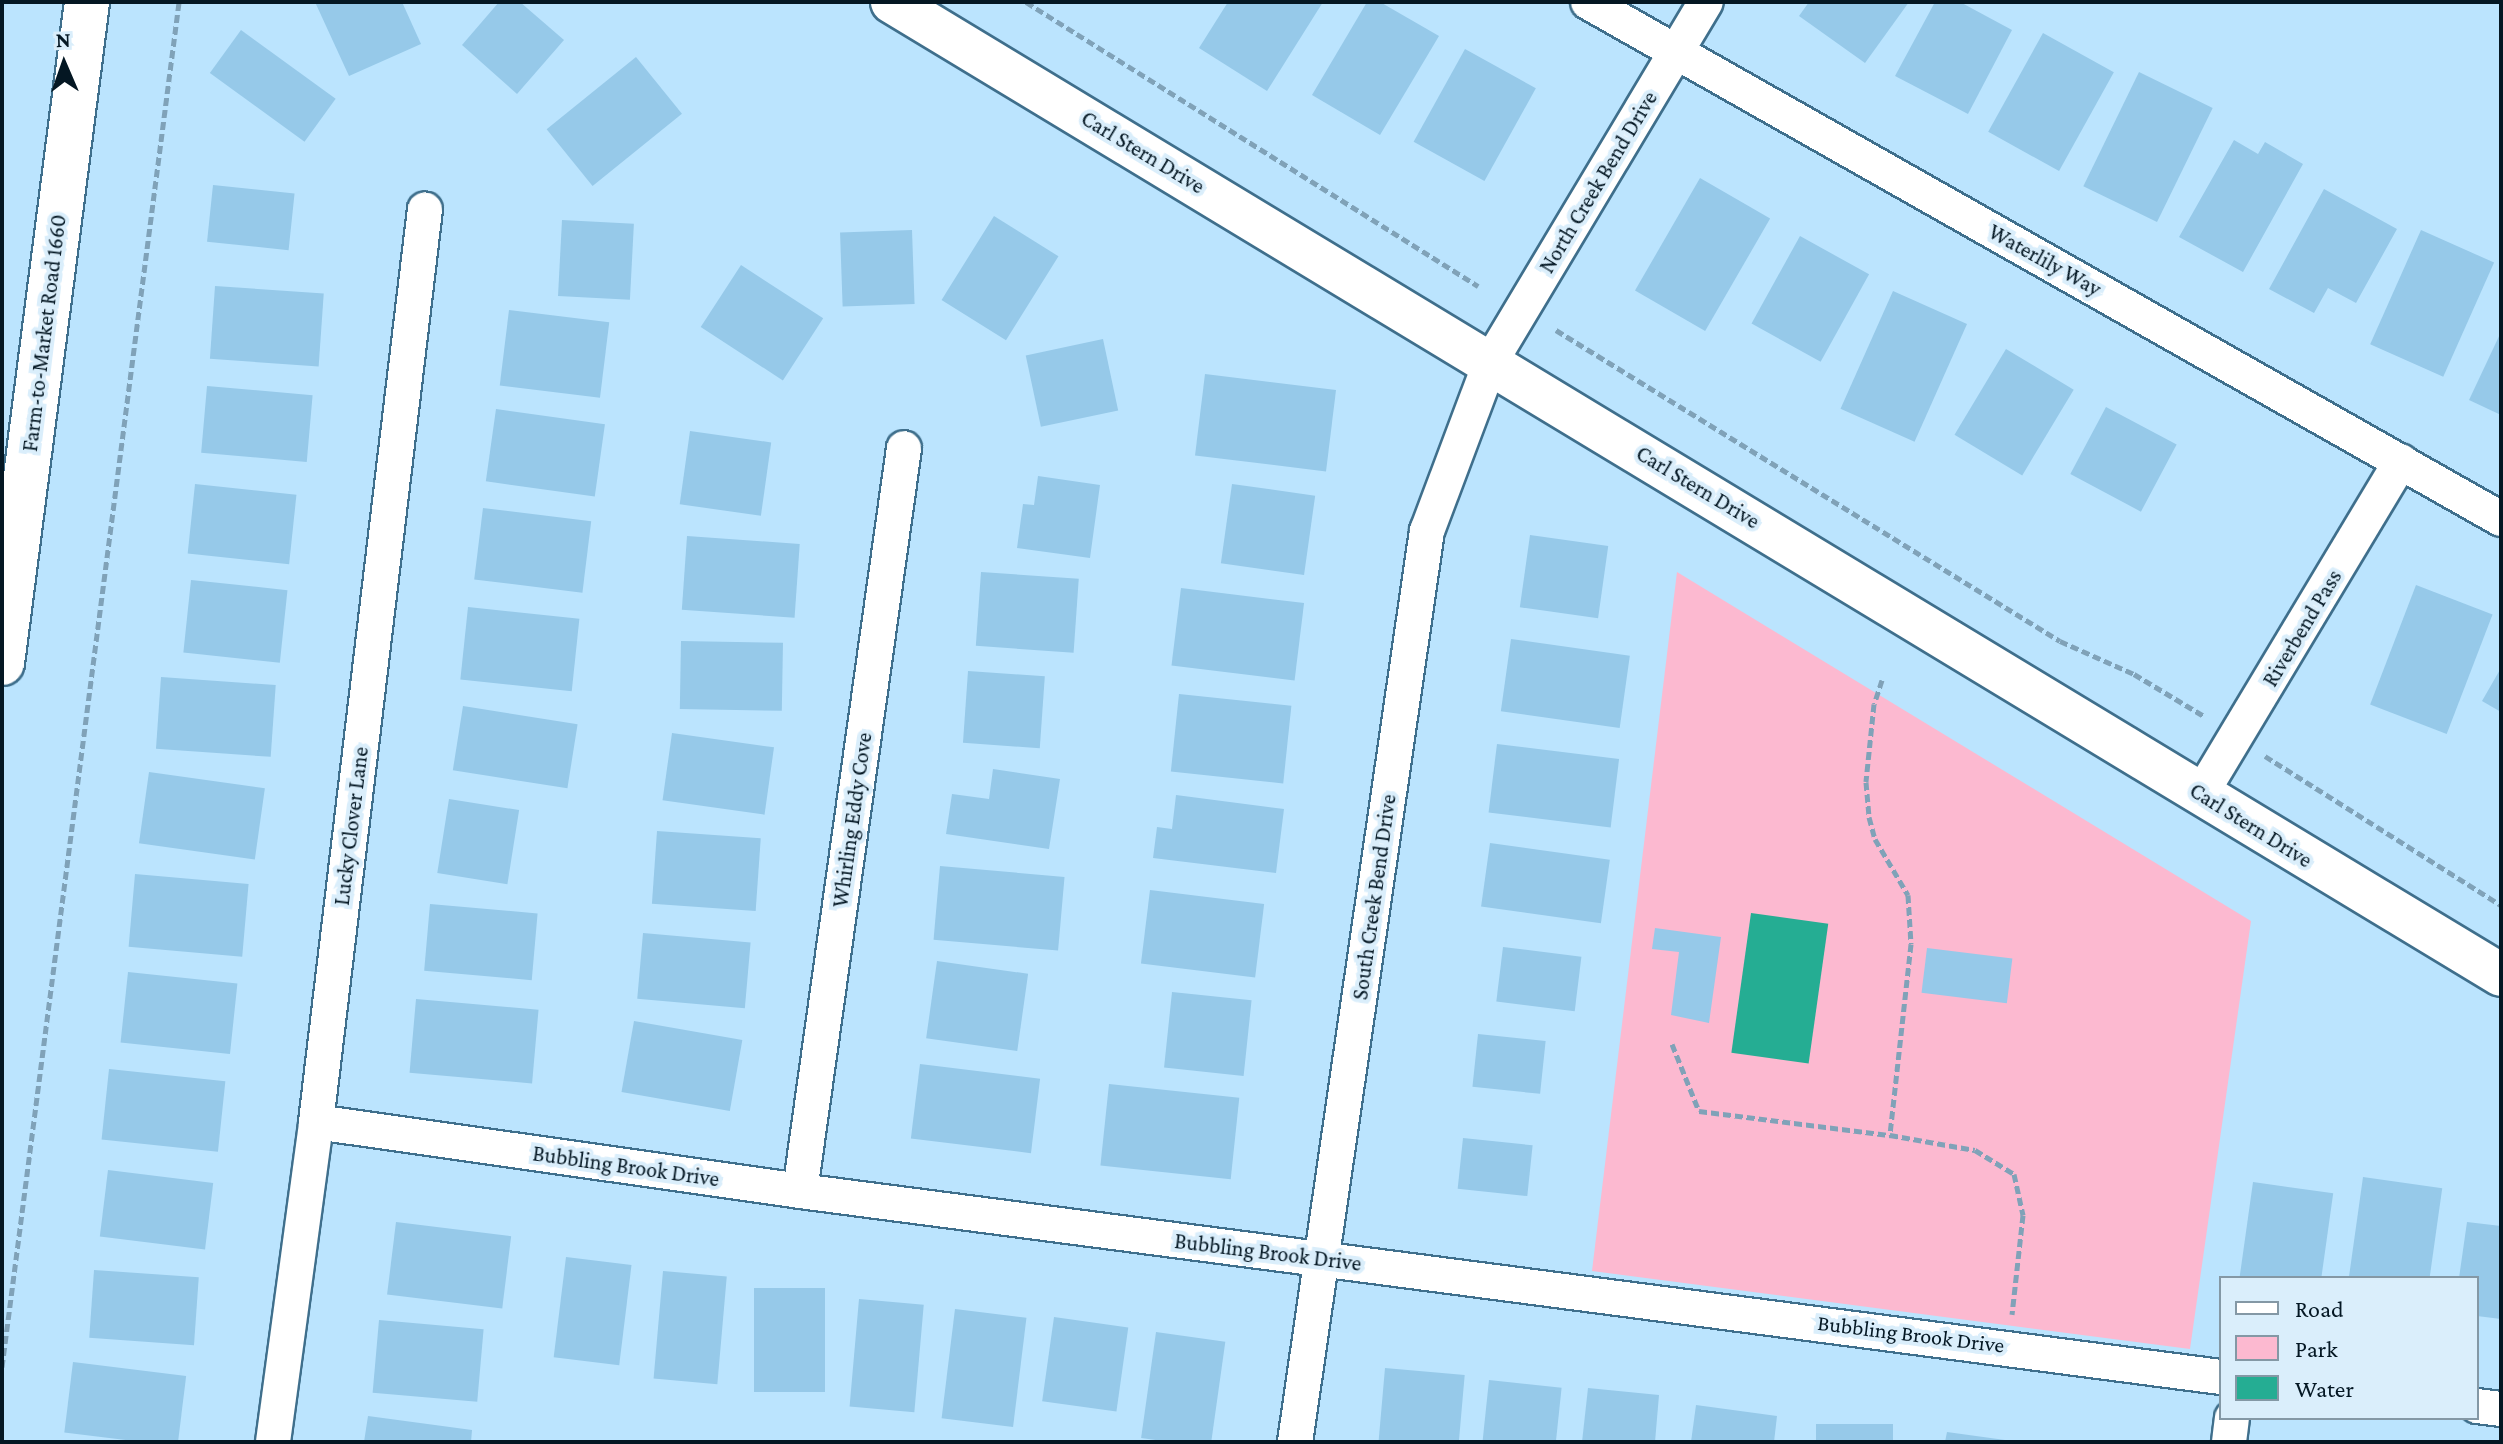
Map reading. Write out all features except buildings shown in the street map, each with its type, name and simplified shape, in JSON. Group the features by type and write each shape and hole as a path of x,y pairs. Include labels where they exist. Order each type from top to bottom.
{"main road":[{"name":"Farm-to-Market Road 1660","path":"2,663 87,2"}],"street":[{"name":"Carl Stern Drive","path":"892,2 1491,361 2501,975"},
{"name":"Waterlily Way","path":"1588,2 2501,519"},
{"name":"North Creek Bend Drive","path":"1491,361 1706,2"},
{"name":"Lucky Clover Lane","path":"273,1442 316,1122 425,209"},
{"name":"South Creek Bend Drive","path":"1295,1442 1427,531 1491,361"},
{"name":"Whirling Eddy Cove","path":"800,1191 904,448"},
{"name":"Riverbend Pass","path":"2201,794 2401,461"},
{"name":"Bubbling Brook Drive","path":"316,1122 800,1191 2219,1377"},
{"path":"2479,1406 2501,1409"},
{"path":"2229,1442 2232,1420"}],"path":[{"path":"2,1367 179,2"},
{"path":"1026,2 1478,286"},
{"path":"1556,330 2060,641 2134,674 2211,721"},
{"path":"1882,680 1872,719 1866,782 1869,817 1875,839 1908,895 1911,944 1890,1135"},
{"path":"2261,753 2501,905"},
{"path":"1672,1044 1699,1111 1890,1135 1975,1150 2014,1174 2023,1215 2012,1315"}],"green space":[{"path":"1677,572 2251,921 2190,1349 1592,1271"}],"water":[{"path":"1751,913 1828,924 1809,1063 1731,1053"}]}
